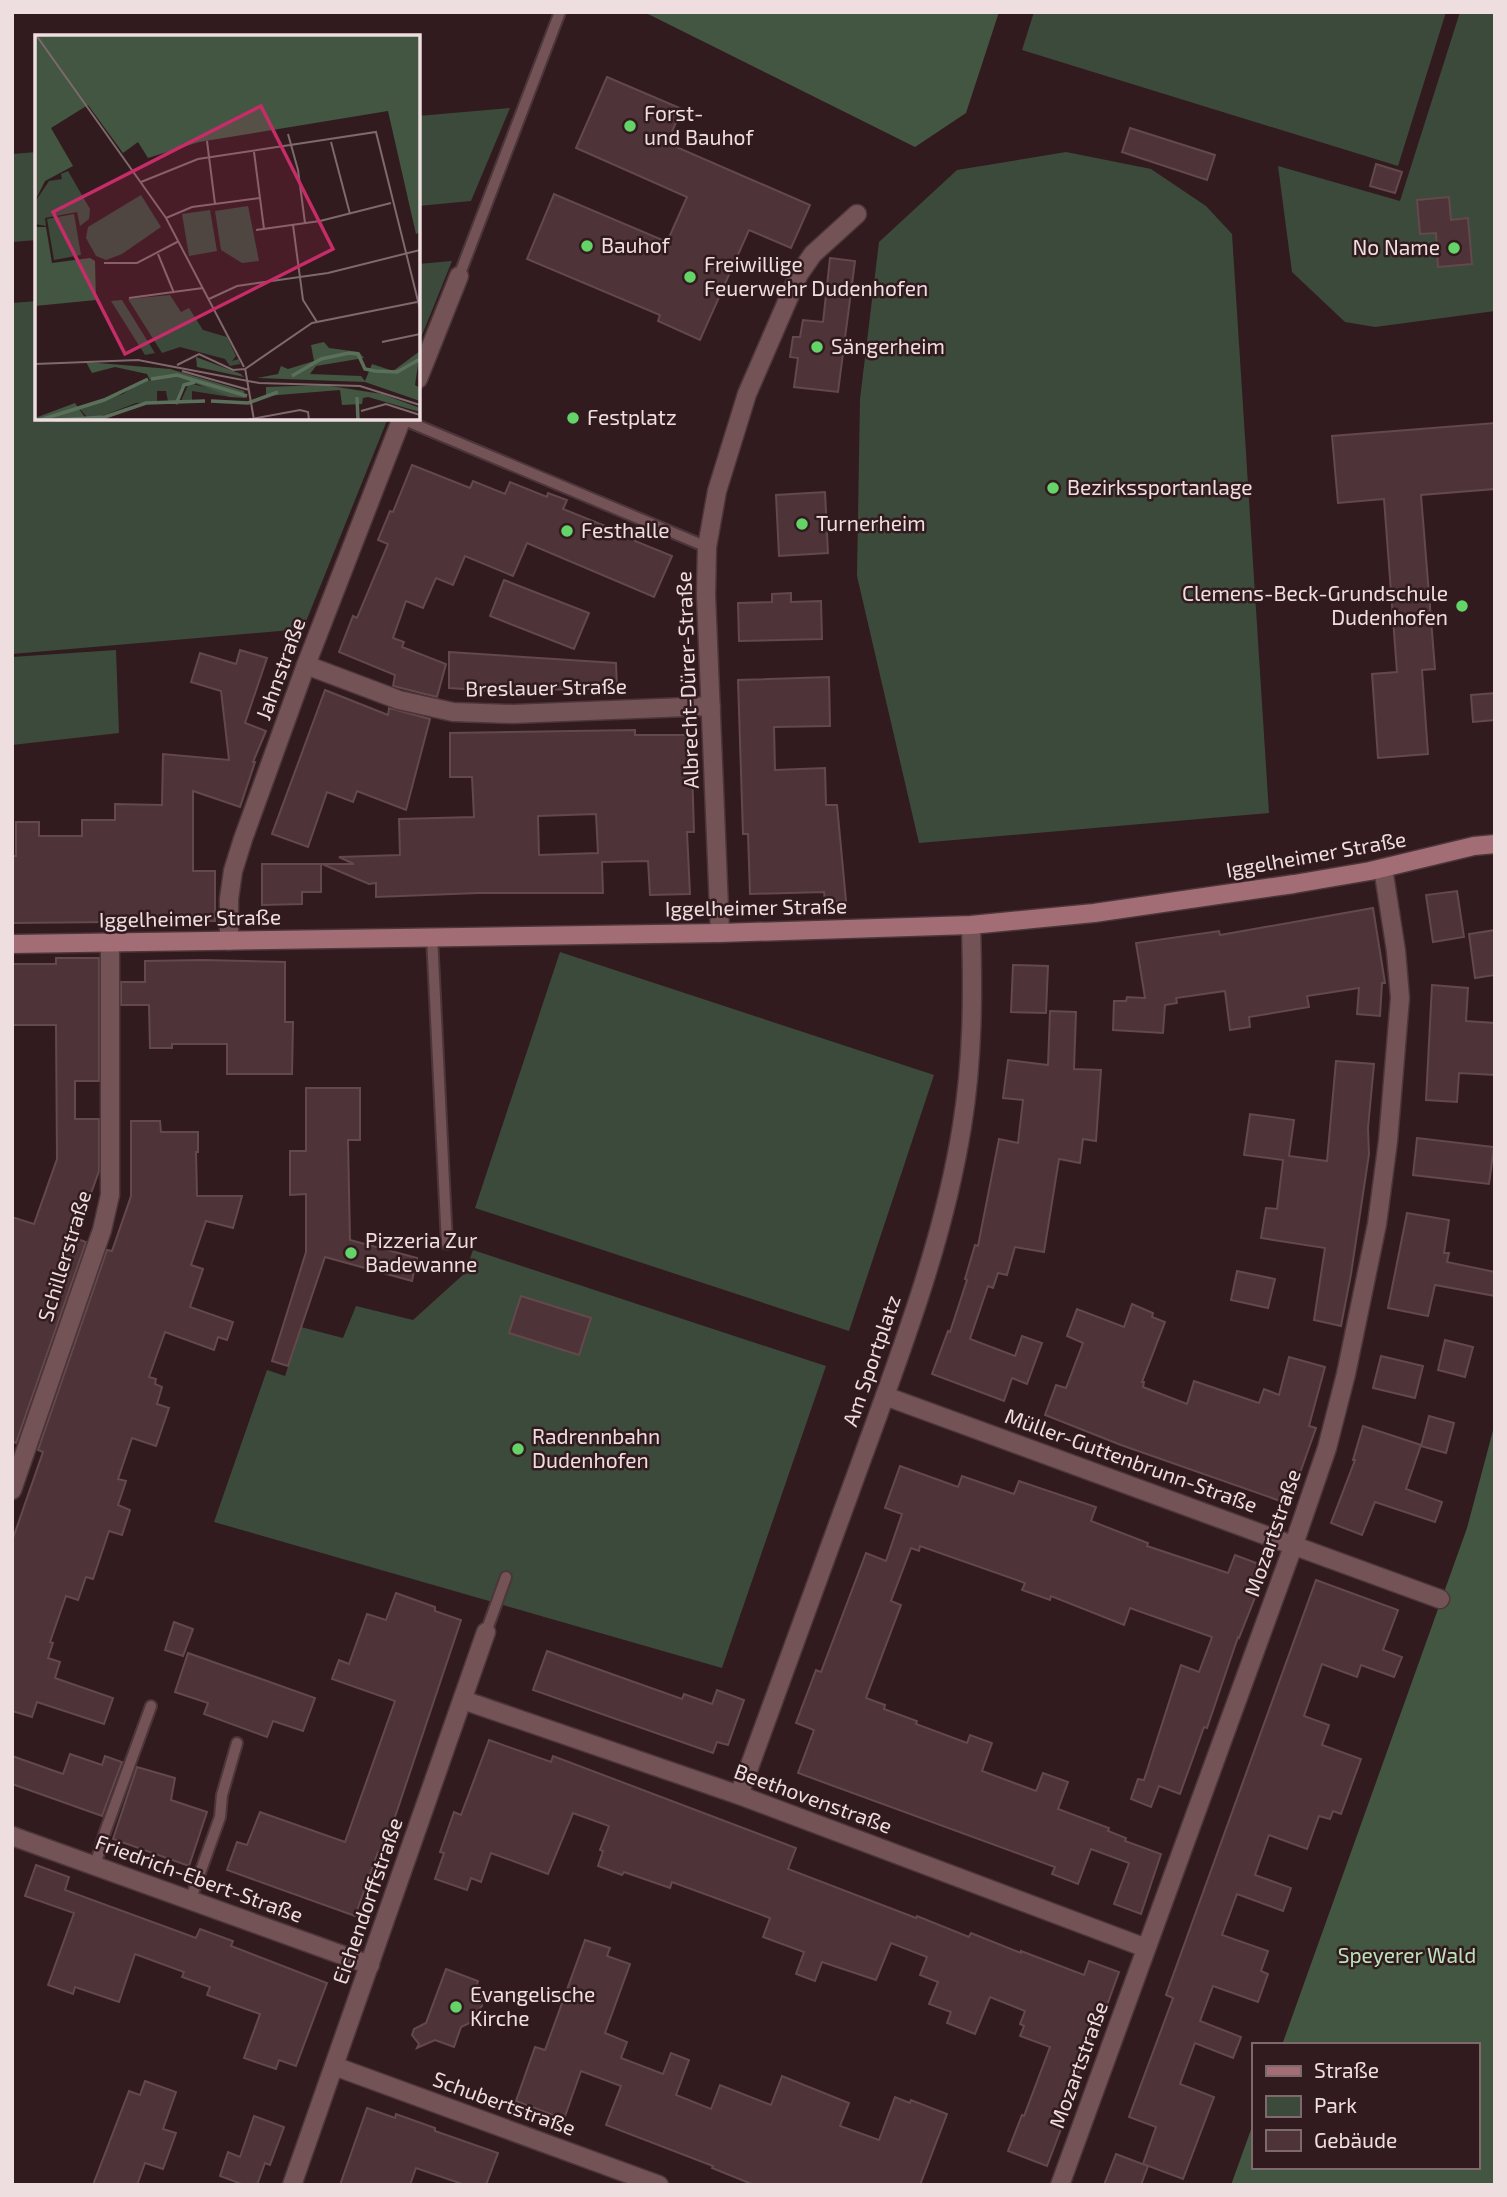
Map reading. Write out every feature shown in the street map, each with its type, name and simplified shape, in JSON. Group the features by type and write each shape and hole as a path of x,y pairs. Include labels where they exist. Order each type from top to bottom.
{"street":[{"name":"Albrecht-Dürer-Straße","path":"720,933 706,547 717,491 747,394 799,274 813,254 857,214"},
{"path":"420,374 459,276"},
{"name":"Jahnstraße","path":"229,941 229,899 233,871 306,665 402,420"},
{"name":"Breslauer Straße","path":"306,665 399,700 453,712 513,714 711,706"},
{"name":"Iggelheimer Straße","path":"12,944 720,933 971,925 1094,913 1294,884 1382,868 1474,846 1495,844"},
{"name":"Mozartstraße","path":"1059,2185 1294,1544 1327,1448 1346,1374 1377,1224 1388,1141 1399,998 1396,951 1382,868"},
{"name":"Am Sportplatz","path":"739,1795 885,1396 933,1252 951,1186 970,1065 973,1000 971,925"},
{"name":"Schillerstraße","path":"12,1490 102,1230 110,1195 110,943"},
{"name":"Müller-Guttenbrunn-Straße","path":"885,1396 1440,1599"},
{"name":"Eichendorffstraße","path":"292,2185 486,1632"},
{"name":"Beethovenstraße","path":"463,1700 739,1795 1146,1948"},
{"name":"Friedrich-Ebert-Straße","path":"12,1836 370,1965"},
{"name":"Schubertstraße","path":"334,2066 659,2185"}],"lane":[{"path":"459,276 560,12"},
{"path":"404,420 706,547"},
{"path":"432,936 447,1244"},
{"path":"486,1632 506,1577"},
{"path":"95,1866 151,1706"},
{"path":"190,1901 220,1817 222,1795 237,1743"}],"green space":[{"path":"644,12 999,12 966,113 915,147"},
{"path":"1034,12 1446,12 1398,166 1022,50"},
{"path":"1460,12 1495,12 1495,311 1375,327 1345,322 1292,272 1278,166 1400,201"},
{"path":"510,108 471,201 420,206 420,116"},
{"path":"35,152 35,240 12,242 12,154"},
{"name":"Bezirkssportanlage","path":"1066,152 1151,169 1206,206 1232,234 1269,813 919,843 857,576 860,399 879,242 957,170"},
{"path":"452,261 420,340 420,264"},
{"path":"35,301 35,420 387,420 303,629 12,654 12,303"},
{"path":"116,650 119,733 12,745 12,657"},
{"path":"560,952 934,1075 849,1331 475,1208"},
{"name":"Radrennbahn Dudenhofen","path":"473,1250 826,1366 722,1668 214,1522 267,1370 285,1376 301,1327 343,1338 356,1306 413,1320 465,1273"},
{"name":"Speyerer Wald","path":"1495,1423 1495,2185 1231,2185 1252,2127 1252,2169 1479,2169 1479,2043 1283,2043 1467,1528"}],"building":[{"path":"607,77 682,109 667,143 810,205 791,248 749,230 700,340 658,321 660,315 527,259 554,194 667,242 687,197 576,148"},
{"path":"1130,128 1215,155 1207,180 1122,152"},
{"path":"1376,164 1402,172 1395,193 1370,186"},
{"name":"No Name","path":"1449,197 1451,220 1468,218 1472,264 1438,267 1436,233 1420,234 1417,200"},
{"name":"Sängerheim","path":"830,258 855,261 838,392 794,387 798,358 790,357 793,337 800,337 803,320 823,322"},
{"path":"1495,423 1495,489 1421,495 1435,669 1422,670 1428,754 1378,758 1372,674 1397,672 1384,499 1338,503 1332,436"},
{"path":"412,465 470,488 473,481 505,494 510,482 547,497 548,493 567,500 563,509 615,530 618,524 638,533 635,541 672,556 654,597 527,543 513,576 465,556 453,585 436,578 423,608 406,601 393,638 404,642 402,647 446,664 437,697 393,686 395,675 339,652 353,616 357,618 388,544 378,540 390,511 393,512"},
{"name":"Turnerheim","path":"825,492 828,553 779,556 776,495"},
{"path":"504,580 589,613 574,649 490,616"},
{"path":"791,593 791,602 821,601 822,639 739,641 738,603 772,602 772,594"},
{"path":"240,650 267,658 245,723 266,731 253,762 240,807 193,791 193,871 215,871 215,921 12,923 12,856 16,856 16,822 39,822 39,836 82,836 82,820 115,820 115,804 162,805 163,754 229,760 221,691 191,682 200,653 236,664"},
{"path":"449,652 616,663 617,688 495,691 449,688"},
{"path":"829,677 830,726 774,727 775,770 825,768 826,805 837,805 846,901 825,902 824,892 750,894 748,834 743,834 738,680"},
{"path":"325,690 388,715 389,708 430,719 406,810 357,791 353,802 327,792 308,847 272,834"},
{"path":"1495,693 1495,720 1473,722 1471,695"},
{"path":"635,730 635,735 691,735 694,832 687,832 690,894 650,895 648,861 602,862 603,893 478,893 376,897 376,883 369,884 322,864 354,864 339,857 400,855 399,819 474,817 472,777 450,777 450,733","holes":["596,814 598,853 539,855 538,816"]},
{"path":"262,864 321,864 321,892 302,892 302,904 262,905"},
{"path":"1457,891 1464,937 1433,942 1426,895"},
{"path":"1373,908 1385,983 1382,983 1380,1016 1357,1014 1359,988 1307,996 1309,1007 1249,1017 1250,1027 1230,1030 1225,991 1176,998 1177,1003 1165,1005 1163,1033 1113,1030 1114,1001 1126,1001 1127,997 1145,998 1136,943 1219,931 1220,935"},
{"path":"1495,930 1495,975 1475,978 1469,934"},
{"path":"56,958 99,958 99,1081 75,1081 75,1119 99,1119 99,1171 75,1238 86,1242 16,1443 12,1441 12,1217 34,1224 57,1159 56,1025 12,1025 12,964 56,964"},
{"path":"145,961 285,962 285,1022 293,1022 292,1074 227,1074 227,1044 172,1044 172,1048 150,1048 149,1005 121,1005 121,982 145,982"},
{"path":"1013,965 1048,966 1046,1013 1011,1012"},
{"path":"1432,985 1468,988 1466,1021 1495,1023 1495,1075 1459,1073 1457,1102 1426,1100"},
{"path":"1050,1011 1076,1012 1074,1069 1101,1070 1096,1141 1083,1139 1080,1163 1059,1159 1044,1252 1015,1247 1007,1275 998,1273 993,1288 988,1286 970,1339 1015,1356 1022,1336 1042,1343 1027,1384 1012,1378 1004,1401 932,1374 948,1331 950,1332 975,1245 978,1246 999,1139 1018,1143 1023,1100 1003,1098 1008,1060 1048,1065"},
{"path":"1336,1061 1374,1064 1368,1128 1369,1154 1341,1326 1314,1320 1325,1248 1261,1238 1266,1208 1277,1209 1283,1160 1244,1155 1250,1114 1294,1120 1289,1156 1327,1161"},
{"path":"306,1088 360,1088 360,1140 348,1140 350,1240 417,1258 412,1281 325,1257 288,1366 272,1361 306,1252 306,1194 290,1195 290,1151 306,1151"},
{"path":"131,1121 160,1121 161,1132 198,1132 197,1196 242,1196 233,1228 206,1221 191,1265 203,1269 190,1307 233,1322 227,1340 218,1337 214,1350 165,1332 149,1377 156,1379 155,1384 162,1387 157,1404 169,1408 156,1446 132,1438 118,1479 126,1481 118,1505 130,1510 122,1535 109,1531 93,1579 86,1577 78,1600 66,1596 50,1642 53,1643 48,1658 60,1662 55,1678 113,1698 104,1724 37,1702 32,1717 12,1711 12,1541 43,1452 38,1450 107,1250 112,1251 131,1196"},
{"path":"1417,1138 1494,1147 1489,1184 1413,1175"},
{"path":"1407,1213 1449,1220 1444,1253 1449,1253 1447,1262 1495,1272 1495,1296 1435,1285 1428,1316 1388,1308"},
{"path":"1237,1271 1275,1279 1268,1308 1231,1300"},
{"path":"521,1296 591,1318 579,1355 509,1333"},
{"path":"1132,1304 1153,1313 1152,1317 1165,1322 1142,1382 1143,1387 1187,1404 1194,1381 1259,1403 1264,1389 1279,1395 1289,1357 1325,1367 1309,1426 1316,1428 1289,1504 1121,1445 1045,1415 1056,1385 1066,1388 1083,1343 1067,1336 1077,1309 1124,1327"},
{"path":"1445,1340 1473,1347 1465,1377 1438,1370"},
{"path":"1381,1356 1423,1366 1415,1398 1373,1388"},
{"path":"1429,1416 1454,1423 1446,1453 1421,1446"},
{"path":"1363,1426 1421,1445 1406,1489 1442,1502 1435,1522 1375,1502 1362,1535 1331,1523 1355,1460"},
{"path":"900,1466 958,1487 962,1476 1014,1494 1019,1481 1096,1507 1091,1521 1148,1543 1147,1546 1228,1573 1235,1555 1267,1567 1180,1794 1159,1786 1151,1807 1131,1799 1138,1779 1144,1780 1181,1665 1199,1672 1212,1637 1130,1608 1124,1625 1051,1596 1050,1600 1022,1590 1025,1583 920,1546 919,1551 911,1548 891,1601 901,1605 866,1698 885,1705 884,1709 917,1721 916,1724 967,1743 970,1735 992,1743 982,1771 1036,1791 1043,1773 1068,1782 1058,1809 1109,1828 1108,1831 1126,1838 1125,1841 1161,1854 1141,1914 1114,1904 1129,1863 1091,1849 1078,1884 1052,1874 1055,1867 798,1773 814,1730 796,1723 816,1670 821,1672 866,1553 886,1561 902,1514 885,1508"},
{"path":"1316,1580 1398,1610 1383,1650 1402,1657 1394,1677 1361,1665 1357,1677 1322,1664 1304,1716 1329,1725 1322,1745 1361,1759 1341,1814 1333,1811 1330,1819 1319,1816 1307,1849 1269,1835 1255,1875 1291,1888 1283,1911 1237,1894 1222,1935 1268,1951 1261,1971 1268,1974 1258,2002 1213,1986 1200,2021 1241,2037 1233,2058 1195,2043 1180,2084 1214,2097 1183,2179 1143,2164 1156,2127 1129,2117 1173,1998 1166,1995"},
{"path":"396,1593 461,1620 382,1853 378,1852 355,1916 227,1870 237,1842 247,1845 260,1812 345,1842 395,1701 332,1679 339,1660 349,1664 367,1614 386,1620"},
{"path":"174,1622 193,1629 183,1656 165,1650"},
{"path":"547,1651 682,1699 684,1694 712,1704 717,1690 744,1700 728,1745 717,1742 713,1753 533,1690"},
{"path":"188,1653 315,1698 303,1731 273,1721 267,1737 204,1714 208,1703 175,1692"},
{"path":"489,1740 551,1762 553,1756 796,1848 788,1869 916,1918 917,1916 969,1937 971,1933 1084,1975 1089,1961 1119,1972 1066,2106 1069,2108 1047,2166 1008,2151 1050,2047 1020,2036 1024,2026 1020,2024 1025,2011 990,1997 975,2034 947,2023 951,2012 929,2004 938,1982 920,1975 927,1957 891,1943 876,1980 822,1962 815,1981 796,1974 804,1952 763,1937 770,1918 672,1882 670,1888 598,1866 603,1851 600,1850 609,1826 573,1813 548,1874 491,1853 481,1882 471,1878 467,1890 435,1879 444,1853 440,1852 454,1812 461,1815"},
{"path":"70,1754 102,1765 105,1756 122,1762 102,1816 12,1784 12,1756 63,1774"},
{"path":"137,1767 175,1778 171,1800 207,1812 189,1866 113,1839"},
{"path":"36,1865 69,1877 65,1890 196,1938 200,1929 233,1941 231,1946 327,1983 296,2066 279,2060 276,2069 244,2058 260,2014 207,1995 210,1987 182,1977 184,1972 135,1954 119,2002 75,1987 73,1994 48,1985 74,1913 25,1896"},
{"path":"585,1940 610,1948 607,1956 630,1964 605,2033 627,2042 621,2058 663,2074 671,2053 689,2060 676,2095 711,2109 720,2085 771,2105 782,2076 849,2103 840,2126 879,2140 895,2097 910,2103 911,2100 947,2114 920,2185 754,2185 712,2168 713,2166 606,2125 621,2086 581,2071 564,2119 516,2101 535,2047 545,2050"},
{"name":"Evangelische Kirche","path":"446,1969 478,1981 475,1991 482,1996 482,2006 474,2013 476,2020 461,2027 454,2047 435,2040 417,2048 419,2044 412,2035 414,2029 426,2023"},
{"path":"145,2081 176,2092 163,2129 176,2133 163,2169 145,2163 137,2185 93,2185 129,2091 140,2095"},
{"path":"367,2108 395,2118 396,2114 498,2153 486,2185 465,2185 416,2168 410,2185 340,2185"},
{"path":"254,2116 284,2127 270,2165 265,2163 257,2185 244,2185 220,2176 228,2152 240,2157"},
{"path":"1116,2154 1148,2166 1141,2185 1104,2185"}],"place":[{"name":"Forst- und Bauhof","path":"630,126"},
{"name":"Bauhof","path":"587,246"},
{"name":"No Name","path":"1454,248"},
{"name":"Freiwillige Feuerwehr Dudenhofen","path":"690,277"},
{"name":"Sängerheim","path":"817,347"},
{"name":"Festplatz","path":"573,418"},
{"name":"Bezirkssportanlage","path":"1053,488"},
{"name":"Turnerheim","path":"802,524"},
{"name":"Festhalle","path":"567,531"},
{"name":"Clemens-Beck-Grundschule Dudenhofen","path":"1462,606"},
{"name":"Pizzeria Zur Badewanne","path":"351,1253"},
{"name":"Radrennbahn Dudenhofen","path":"518,1449"},
{"name":"Evangelische Kirche","path":"456,2007"}]}
